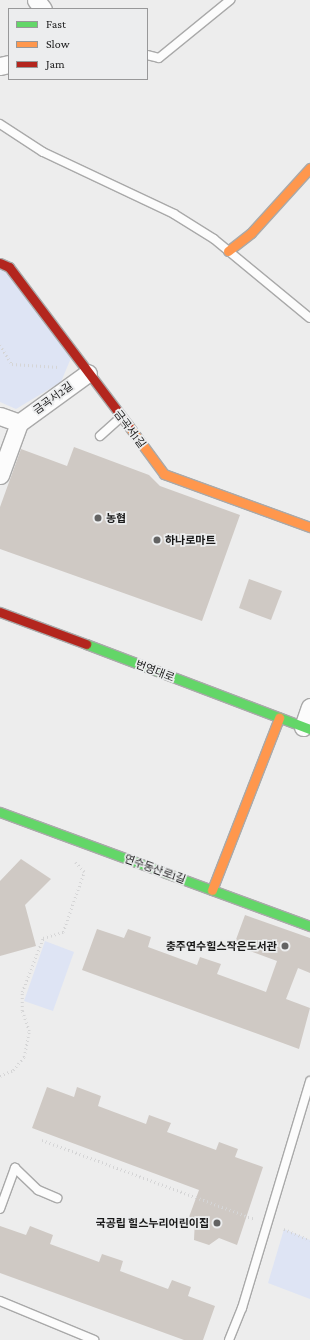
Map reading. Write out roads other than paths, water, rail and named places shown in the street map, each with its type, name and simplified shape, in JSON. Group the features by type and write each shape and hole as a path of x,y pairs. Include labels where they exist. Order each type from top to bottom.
{"street":[{"path":"36,0 42,8"},
{"path":"228,251 252,233 310,168"},
{"name":"금곡서1길","path":"0,263 9,267 164,474 310,527"},
{"name":"금곡서2길","path":"19,423 88,374"},
{"path":"0,416 19,423 0,475"},
{"name":"번영대로","path":"0,612 306,728"},
{"path":"306,728 310,707"},
{"path":"212,890 279,718"},
{"name":"연수동산로1길","path":"0,812 310,926"}],"lane":[{"path":"148,55 159,58 230,0"},
{"path":"0,124 43,152 174,214 228,251 310,318"},
{"path":"100,436 121,417"},
{"path":"229,1340 242,1308 310,1081"},
{"path":"0,1209 15,1168 38,1190 57,1198"},
{"path":"0,1301 94,1340"}],"place":[{"name":"농협","path":"98,518"},
{"name":"하나로마트","path":"157,540"},
{"name":"충주연수힐스작은도서관","path":"285,946"},
{"name":"국공립 힐스누리어린이집","path":"217,1223"}]}
